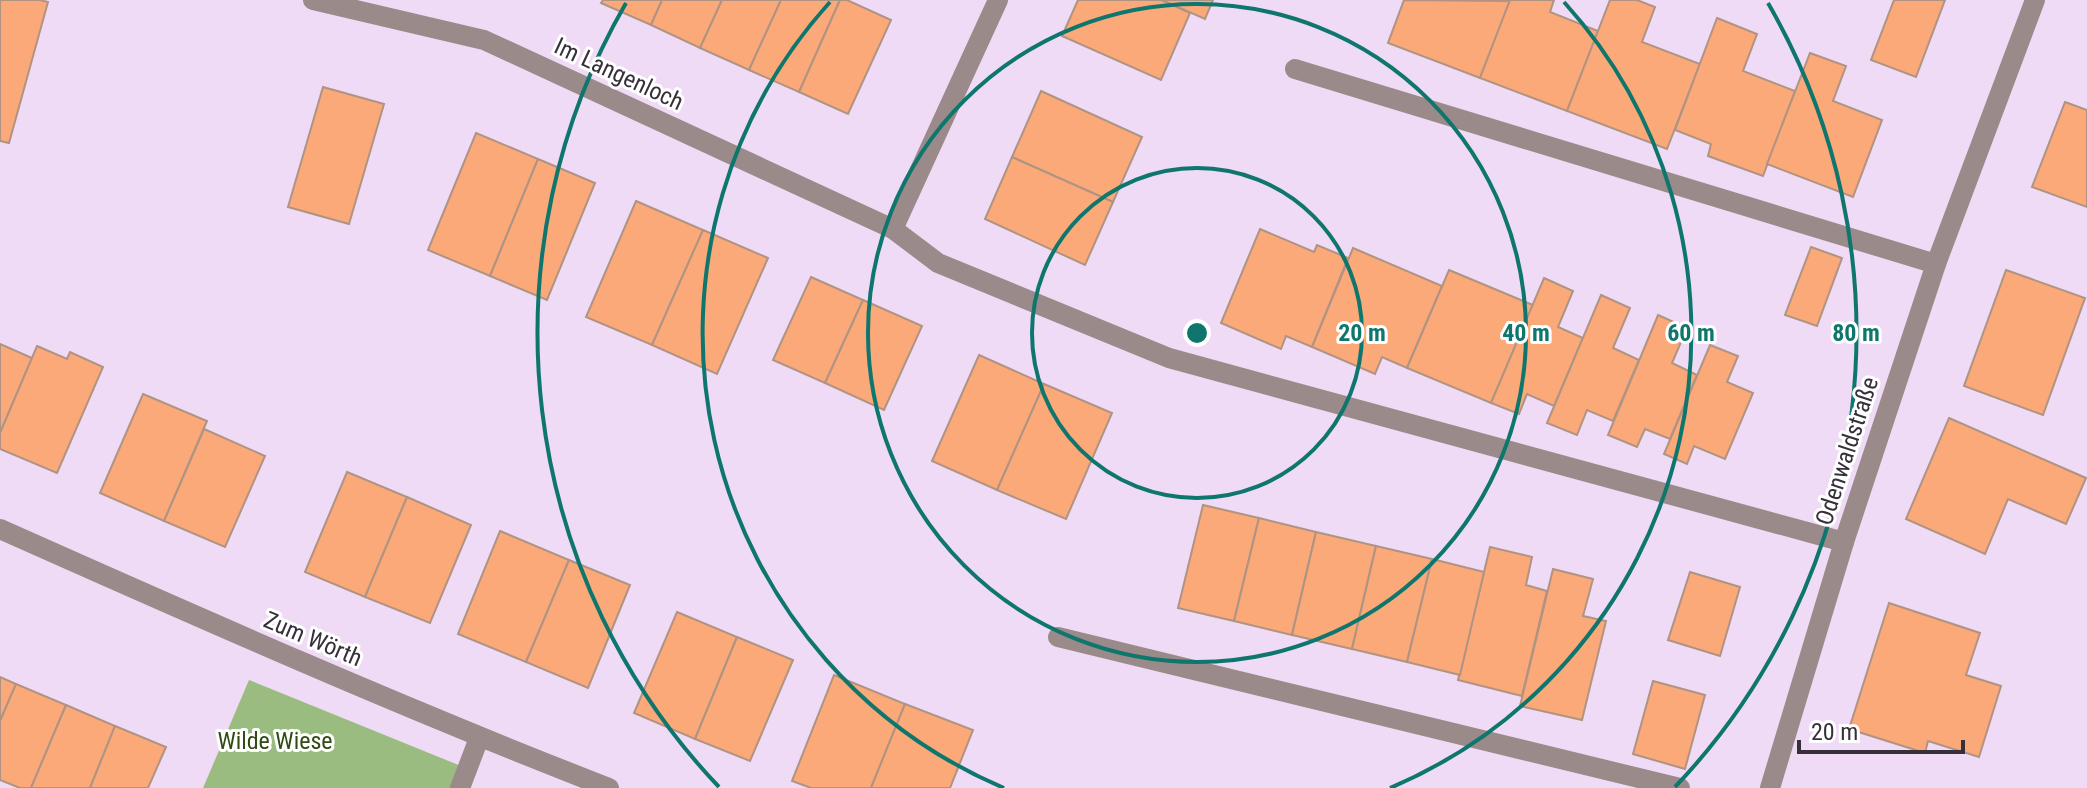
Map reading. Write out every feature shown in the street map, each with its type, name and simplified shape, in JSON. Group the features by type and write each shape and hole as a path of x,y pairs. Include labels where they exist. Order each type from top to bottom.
{"street":[{"name":"Im Langenloch","path":"313,0 484,40 893,229 938,263 1169,358 1844,542"},
{"path":"893,229 998,0"},
{"name":"Odenwaldstraße","path":"1770,788 1844,542 1936,264 2035,0"},
{"path":"1295,69 1936,264"},
{"name":"Zum Wörth","path":"0,529 241,637 479,738 609,788"},
{"path":"1058,637 1680,788"},
{"path":"460,788 479,738"}],"green space":[{"name":"Wilde Wiese","path":"249,680 461,766 452,788 203,788"}],"building":[{"path":"0,0 48,2 9,143 0,141"},
{"path":"603,0 662,0 651,25 601,3"},
{"path":"662,0 722,0 700,48 651,25"},
{"path":"722,0 781,0 749,70 700,48"},
{"path":"781,0 840,0 799,92 749,70"},
{"path":"840,0 847,0 891,20 848,114 799,92"},
{"path":"1078,0 1162,0 1190,13 1161,80 1062,36"},
{"path":"1162,0 1213,0 1205,19"},
{"path":"1404,0 1510,1 1480,78 1388,43"},
{"path":"1510,0 1554,0 1550,12 1598,31 1567,111 1480,78"},
{"path":"1610,0 1637,0 1655,7 1642,42 1700,64 1667,149 1567,111"},
{"path":"1894,0 1945,0 1916,77 1871,60"},
{"path":"1717,18 1757,34 1743,71 1795,91 1763,176 1708,156 1711,144 1675,130"},
{"path":"1810,53 1846,66 1833,101 1882,120 1853,197 1767,164"},
{"path":"323,87 384,104 349,224 288,207"},
{"path":"1041,91 1142,137 1113,202 1012,157"},
{"path":"2065,102 2087,110 2087,207 2032,187"},
{"path":"476,133 538,159 490,276 428,250"},
{"path":"1012,157 1113,202 1085,265 985,219"},
{"path":"538,159 595,183 547,300 490,276"},
{"path":"636,201 703,230 652,345 586,317"},
{"path":"1260,229 1314,252 1317,245 1348,258 1312,347 1286,336 1281,349 1221,323"},
{"path":"703,230 768,258 717,374 652,345"},
{"path":"1811,247 1842,258 1817,326 1785,315"},
{"path":"1353,248 1442,286 1407,368 1382,357 1375,374 1312,347"},
{"path":"1449,270 1533,305 1491,403 1407,368"},
{"path":"2006,270 2085,298 2043,415 1964,386"},
{"path":"811,277 863,300 825,383 773,360"},
{"path":"1544,278 1573,291 1558,327 1583,338 1554,406 1527,394 1519,414 1491,403"},
{"path":"1601,295 1630,308 1613,348 1639,360 1613,421 1587,410 1577,435 1547,423"},
{"path":"863,300 922,326 884,410 825,383"},
{"path":"1658,315 1687,328 1672,363 1697,375 1670,439 1645,429 1637,447 1608,435"},
{"path":"0,344 32,358 0,433"},
{"path":"1710,345 1738,356 1727,382 1753,393 1725,459 1694,446 1687,464 1664,454"},
{"path":"37,346 67,359 70,352 103,367 57,473 0,449 0,433"},
{"path":"979,355 1044,384 997,490 932,461"},
{"path":"1044,384 1112,413 1066,519 997,490"},
{"path":"143,394 207,421 164,521 100,493"},
{"path":"1949,418 2086,478 2066,524 2008,499 1985,554 1906,519"},
{"path":"204,429 265,456 225,547 164,521"},
{"path":"347,472 407,497 365,597 305,572"},
{"path":"407,497 471,525 430,623 365,597"},
{"path":"1203,505 1259,518 1234,621 1178,608"},
{"path":"1259,518 1316,532 1292,635 1234,621"},
{"path":"500,531 569,560 526,662 458,634"},
{"path":"1316,532 1376,546 1352,649 1292,635"},
{"path":"1376,546 1432,559 1407,662 1352,649"},
{"path":"1490,547 1532,557 1526,585 1547,591 1522,696 1458,680"},
{"path":"1432,559 1484,572 1460,675 1407,662"},
{"path":"569,560 630,585 588,688 526,662"},
{"path":"1553,569 1593,579 1583,616 1606,621 1582,720 1520,706"},
{"path":"1690,572 1740,587 1720,656 1668,640"},
{"path":"1889,603 1980,633 1966,675 2001,686 1979,757 1928,741 1925,753 1849,729"},
{"path":"677,612 737,637 695,739 634,713"},
{"path":"737,637 793,660 750,761 695,739"},
{"path":"834,675 905,704 871,788 811,788 792,781"},
{"path":"0,677 16,684 0,721"},
{"path":"1653,681 1705,695 1685,769 1633,754"},
{"path":"16,684 66,705 31,788 20,788 0,780 0,721"},
{"path":"905,704 973,730 950,788 871,788"},
{"path":"66,705 115,726 90,788 31,788"},
{"path":"115,726 166,747 148,788 90,788"}]}
